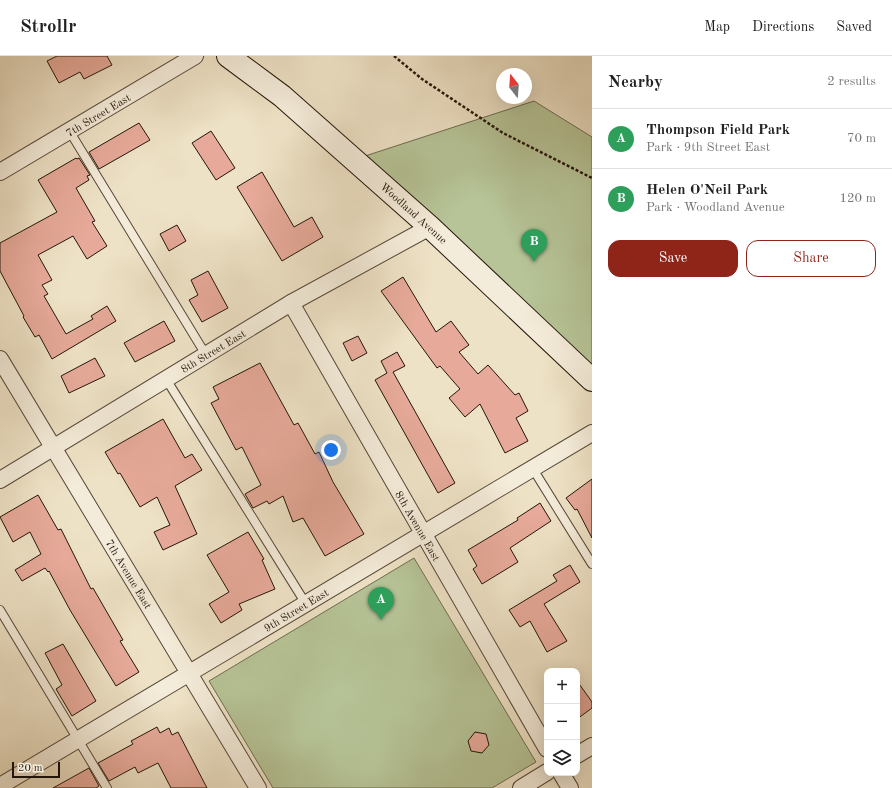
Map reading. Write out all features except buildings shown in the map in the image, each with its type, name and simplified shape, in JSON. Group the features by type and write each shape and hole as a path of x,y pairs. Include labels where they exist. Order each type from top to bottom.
{"street":[{"name":"7th Street East","path":"0,172 70,132 194,56"},
{"name":"Woodland Avenue","path":"228,56 282,96 430,227 592,380"},
{"name":"8th Street East","path":"0,480 290,303 430,227"},
{"name":"8th Avenue East","path":"290,303 544,744"},
{"name":"7th Avenue East","path":"0,359 258,788"},
{"name":"9th Street East","path":"0,786 592,433"},
{"path":"580,752 592,746"},
{"path":"521,788 544,774"},
{"path":"563,776 570,788"}],"lane":[{"path":"70,132 206,355"},
{"path":"166,379 306,604"},
{"path":"533,469 592,564"},
{"path":"0,610 106,788"}],"path":[{"path":"394,56 422,79 503,133 592,178"}],"green space":[{"path":"534,101 592,137 592,366 362,157 525,104 532,104 532,102"},
{"path":"414,558 536,762 492,788 273,788 209,681"}],"place":[{"name":"Helen O'Neil Park","path":"534,262"},
{"name":"Thompson Field Park","path":"381,620"}]}
